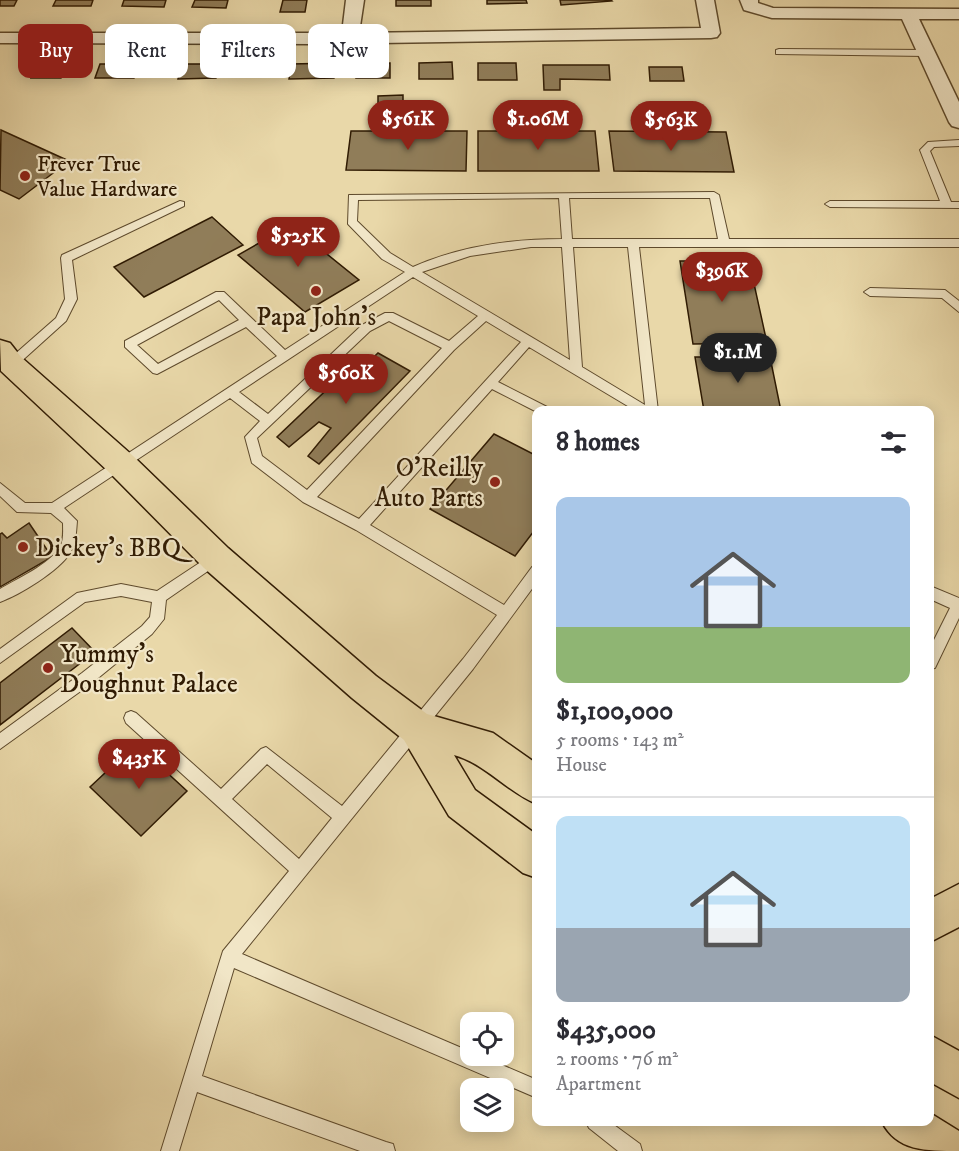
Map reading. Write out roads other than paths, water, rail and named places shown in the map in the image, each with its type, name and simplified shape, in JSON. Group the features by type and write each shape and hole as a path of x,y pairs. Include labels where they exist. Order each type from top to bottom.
{"highway":[{"path":"4,361 121,464 216,558 364,687 417,728 462,803 532,855"},
{"path":"417,728 480,745 532,782"},
{"path":"934,920 959,904"},
{"path":"934,1060 959,1076"},
{"path":"910,1126 949,1151"}],"street":[{"path":"352,24 355,0"},
{"path":"389,37 711,33 705,0"},
{"path":"749,0 750,6 772,13 908,14 924,7 959,14"},
{"path":"908,14 959,122"},
{"path":"0,38 308,38"}],"lane":[{"path":"779,52 927,53"},
{"path":"947,205 925,150 932,144 959,143"},
{"path":"564,195 576,369"},
{"path":"638,406 386,256 352,222 353,197 714,195 724,243"},
{"path":"4,361 60,321 71,299 66,258 180,204"},
{"path":"830,204 959,205"},
{"path":"1,491 22,508 54,508 413,272 440,258 482,248 531,243 959,243"},
{"path":"633,243 651,406"},
{"path":"870,292 945,294 959,308"},
{"path":"247,321 157,370 129,345 220,295 285,357"},
{"path":"308,498 450,347 486,315"},
{"path":"450,347 389,316 366,328 251,437 256,459 308,498 361,526 506,613"},
{"path":"361,526 528,341"},
{"path":"490,383 535,406"},
{"path":"231,392 268,421"},
{"path":"0,597 45,568 65,550 70,535 70,521 54,508"},
{"path":"0,657 82,597 121,590 159,597 216,558"},
{"path":"170,1151 229,957 417,728 532,578"},
{"path":"934,594 959,605 934,655"},
{"path":"0,742 87,678 147,630 157,619 159,597"},
{"path":"130,718 300,870"},
{"path":"221,799 266,754 344,817"},
{"path":"229,957 532,1087"},
{"path":"191,1081 364,1147 386,1151"},
{"path":"600,1126 633,1151"}],"place":[{"name":"Frever True Value Hardware","path":"25,176"},
{"name":"Papa John's","path":"316,291"},
{"name":"O'Reilly Auto Parts","path":"495,482"},
{"name":"Dickey's BBQ","path":"23,547"},
{"name":"Yummy's Doughnut Palace","path":"48,668"}]}
